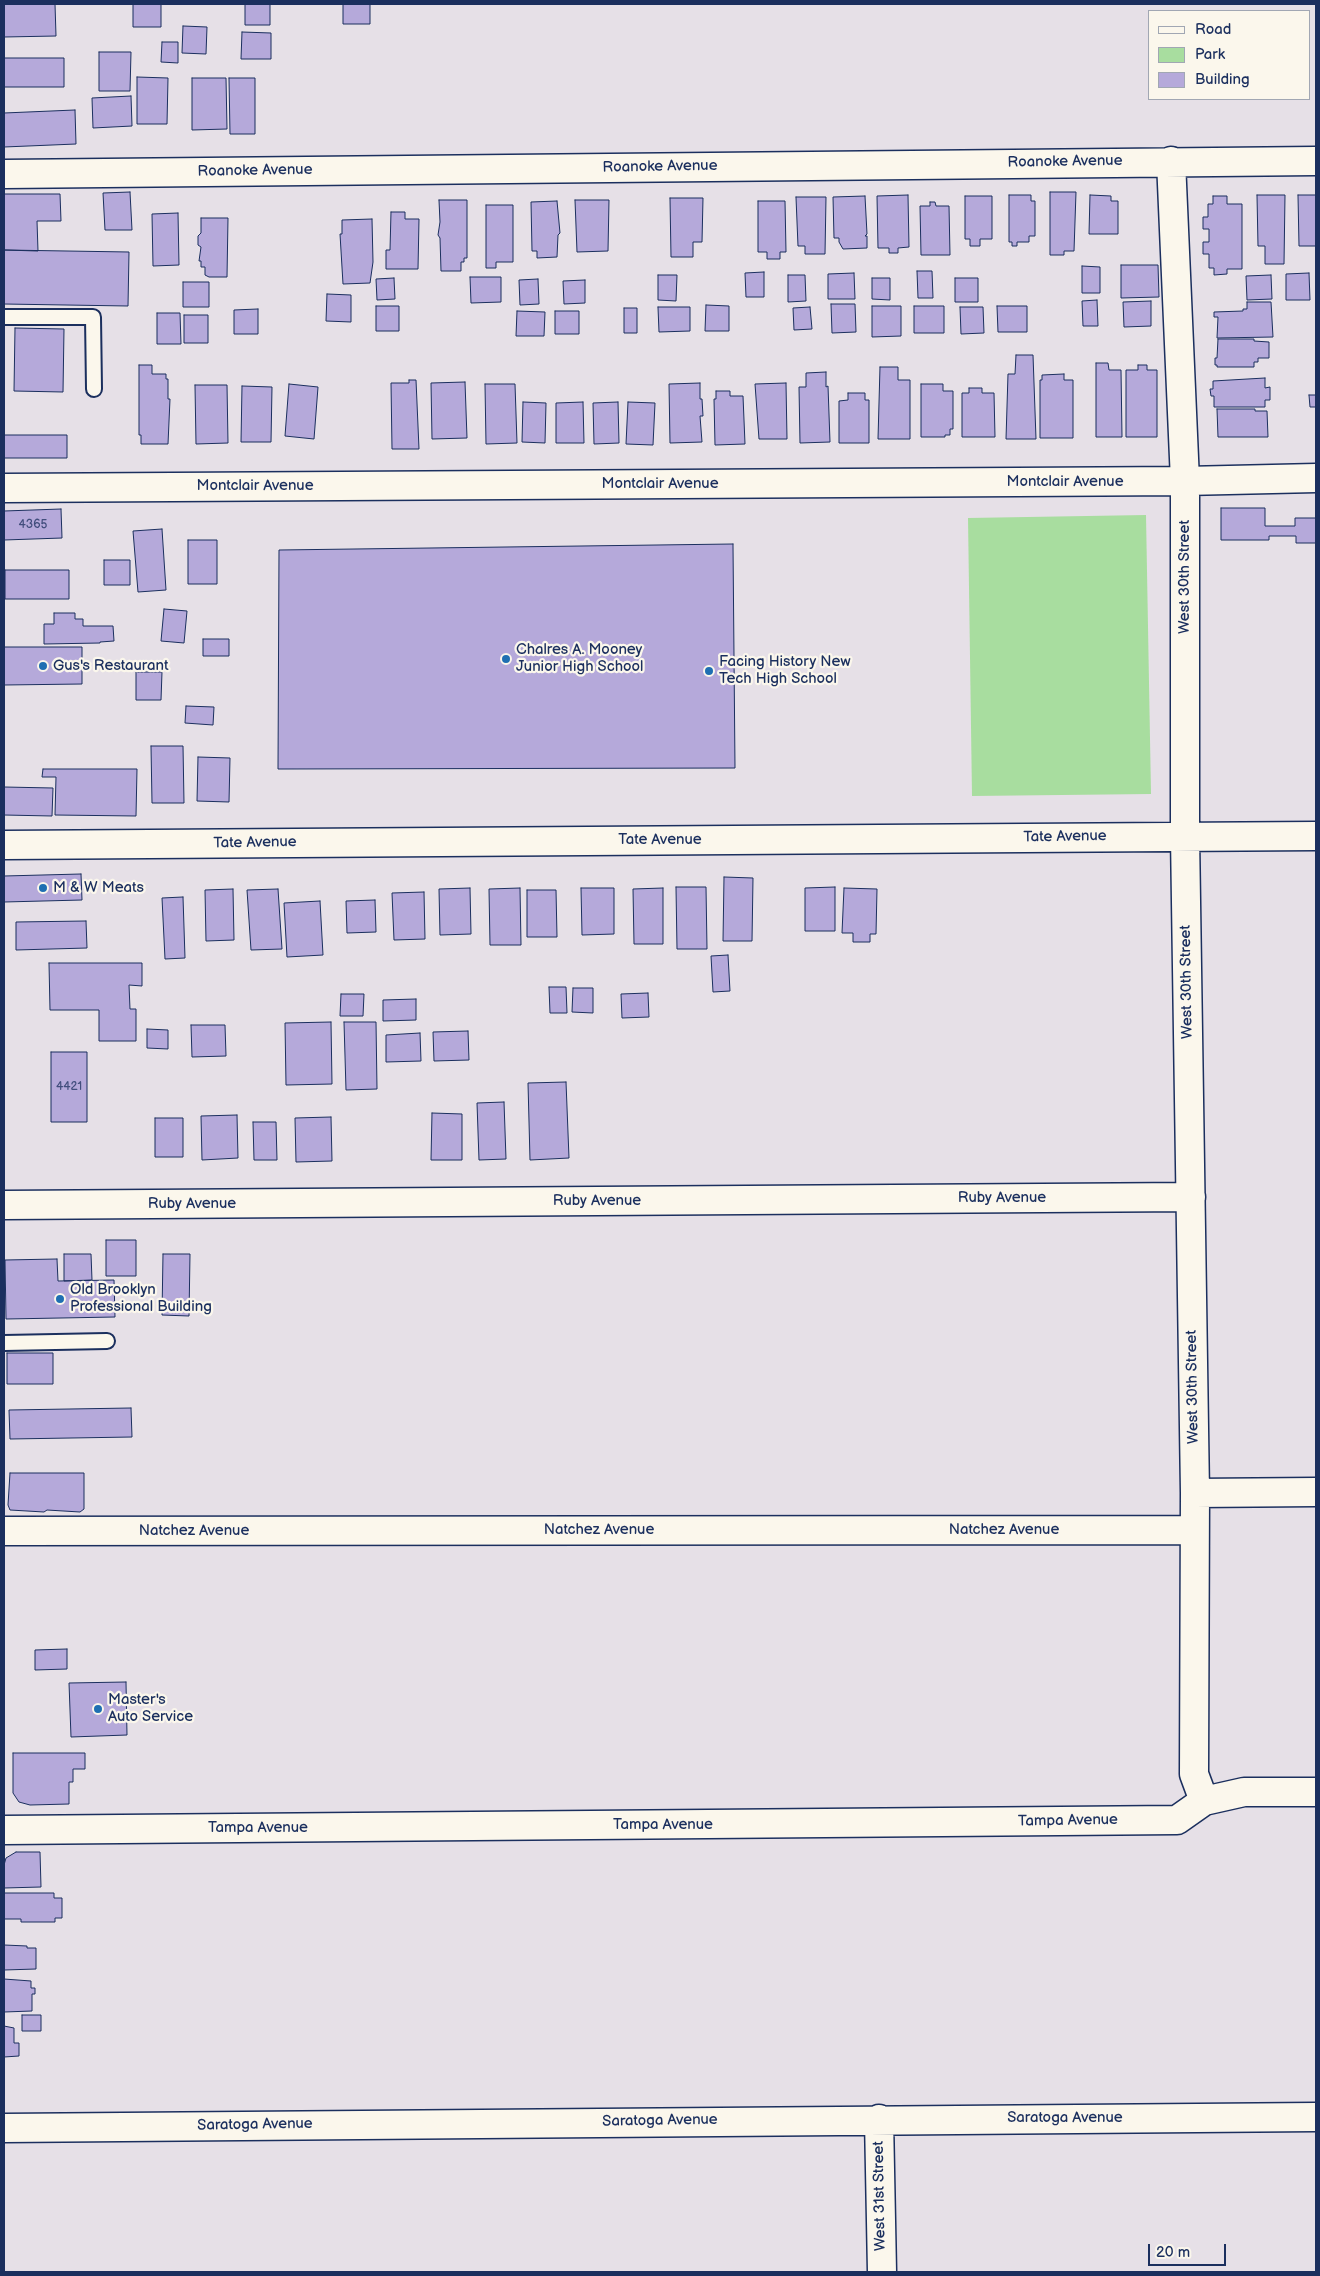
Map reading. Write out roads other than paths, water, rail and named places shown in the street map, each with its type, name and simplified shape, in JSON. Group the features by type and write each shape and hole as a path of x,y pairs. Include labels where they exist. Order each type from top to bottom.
{"street":[{"name":"West 30th Street","path":"1171,161 1185,481 1185,836 1195,1493 1194,1774 1204,1801"},
{"name":"Roanoke Avenue","path":"4,174 1316,161"},
{"name":"Montclair Avenue","path":"4,488 1185,481 1316,478"},
{"name":"Tate Avenue","path":"4,845 1316,836"},
{"name":"Ruby Avenue","path":"4,1205 1191,1197"},
{"path":"1195,1493 1316,1492"},
{"name":"Natchez Avenue","path":"4,1531 1194,1530"},
{"name":"Tampa Avenue","path":"4,1830 1177,1820 1204,1801 1244,1792 1316,1792"},
{"name":"Saratoga Avenue","path":"4,2128 879,2119 1316,2117"},
{"name":"West 31st Street","path":"879,2119 882,2272"}],"lane":[{"path":"4,316 93,317 94,389"},
{"path":"4,1343 107,1341"}],"place":[{"name":"Chalres A. Mooney Junior High School","path":"506,659"},
{"name":"Gus's Restaurant","path":"43,666"},
{"name":"Facing History New Tech High School","path":"709,671"},
{"name":"M & W Meats","path":"43,888"},
{"name":"Old Brooklyn Professional Building","path":"60,1299"},
{"name":"Master's Auto Service","path":"98,1709"}]}
